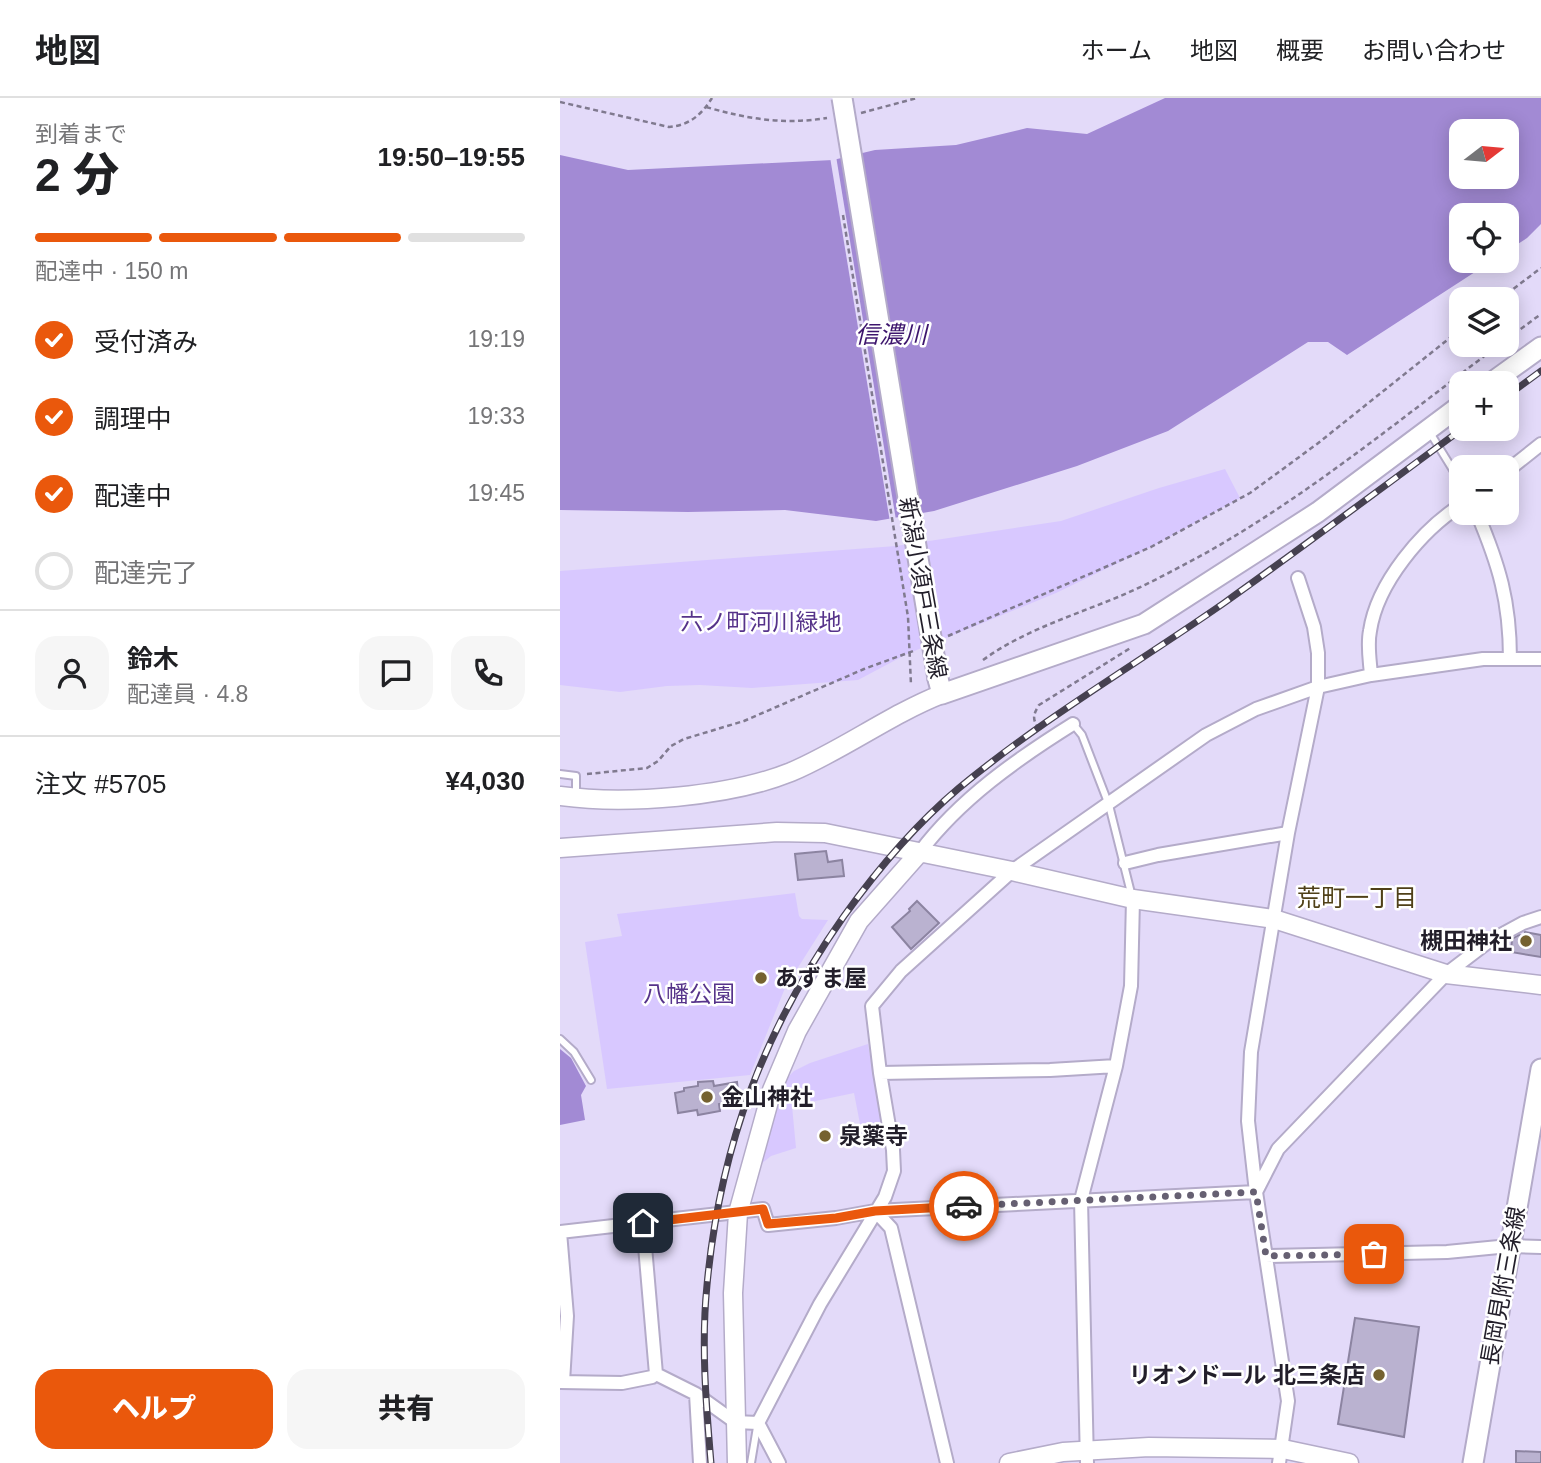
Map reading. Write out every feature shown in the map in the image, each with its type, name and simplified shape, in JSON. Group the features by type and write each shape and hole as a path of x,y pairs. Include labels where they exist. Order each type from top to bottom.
{"main road":[{"name":"新潟小須戸三条線","path":"842,98 940,686 1144,624 1318,512 1449,414"},
{"path":"1508,371 1541,347"},
{"name":"長岡見附三条線","path":"1473,1463 1541,1069"}],"street":[{"path":"1519,461 1541,444"},
{"path":"1371,675 1369,632 1384,591 1416,543 1449,512"},
{"path":"1481,525 1506,595 1510,659"},
{"path":"1281,1456 1288,1401 1256,1192 1248,1121 1251,1052 1288,833 1318,687 1318,653 1314,627 1298,578"},
{"path":"758,1423 820,1304 885,1196 894,1171 872,1006 901,971 1012,871 1206,735 1256,709 1318,687 1371,675 1483,659 1541,659"},
{"path":"568,797 643,798 748,787 792,771 881,726 940,686"},
{"path":"737,1463 733,1293 738,1213 772,1090 797,1031 859,921 941,825 988,784 1073,724"},
{"path":"560,848 790,832 825,833 1133,899 1274,919 1446,974 1541,985"},
{"path":"1125,863 1288,833"},
{"path":"1087,1457 1081,1200 1116,1066 1130,986 1133,899"},
{"path":"1256,1192 1278,1149 1446,974 1488,942 1523,923 1541,917"},
{"path":"880,1073 1116,1066"},
{"path":"656,1374 622,1383 561,1382 567,1316 560,1232 763,1209 768,1224 836,1218 875,1211 1256,1192"},
{"path":"875,1211 891,1228 947,1463"},
{"path":"643,1223 656,1374"},
{"path":"1266,1256 1541,1247"},
{"path":"656,1374 696,1394 735,1422 758,1423"},
{"path":"696,1394 700,1463"},
{"path":"758,1423 779,1463"},
{"path":"1009,1463 1063,1452 1087,1457 1149,1447 1349,1463"}],"lane":[{"path":"1428,429 1449,463"},
{"path":"1073,724 1082,735 1109,805 1133,899"},
{"path":"560,775 576,776 568,797"},
{"path":"560,1039 574,1052 590,1080"},
{"path":"751,1463 758,1423"}],"path":[{"path":"560,102 669,127 694,120 712,98"},
{"path":"859,113 916,98"},
{"path":"706,107 746,118 799,123 835,117"},
{"path":"825,112 828,125"},
{"path":"841,207 908,617 911,685"},
{"path":"1516,287 1541,268"},
{"path":"1519,330 1541,314"},
{"path":"944,638 1151,547 1250,493 1317,444 1449,339"},
{"path":"983,660 999,648 1027,634 1134,589 1246,530 1295,498 1483,357"},
{"path":"1046,741 1033,721 1039,705 1139,643 1146,636 1144,624"},
{"path":"576,776 647,768 658,761 671,746 684,739 744,722 864,668 919,649"}],"green space":[{"name":"六ノ町河川緑地","path":"1225,469 1240,498 1151,547 1056,593 907,654 858,680 752,688 667,686 620,692 560,685 560,571 896,546 1061,521"},
{"name":"八幡公園","path":"795,893 799,916 802,919 828,920 785,988 750,1075 607,1089 585,942 622,936 617,914"},
{"path":"868,1044 882,1126 861,1129 854,1093 792,1106 796,1148 771,1156 756,1168 781,1084 794,1071 810,1063"}],"water":[{"name":"信濃川","path":"1165,98 1541,98 1541,224 1519,243 1519,203 1449,203 1449,273 1473,273 1347,355 1328,342 1308,342 1168,431 1077,466 934,511 876,521 785,510 560,510 560,155 628,170 833,160 875,150 956,145 1027,128 1087,134"},
{"path":"560,1049 571,1058 586,1086 581,1095 585,1120 560,1125"}],"pier":[{"path":"836,156 896,520 890,522 830,157"}],"building":[{"path":"826,851 828,862 842,860 844,876 798,880 795,854"},
{"path":"917,901 939,923 911,949 892,927"},
{"name":"槻田神社","path":"1525,932 1541,935 1541,957 1511,952 1512,939 1519,935 1524,936"},
{"name":"金山神社","path":"713,1081 714,1086 737,1082 739,1101 719,1104 720,1111 698,1115 697,1110 678,1113 675,1093 684,1091 684,1088 698,1086 698,1082"},
{"name":"リオンドール 北三条店","path":"1355,1318 1419,1327 1404,1437 1338,1424"},
{"path":"1516,1451 1541,1452 1541,1463 1516,1463"}],"railway":[{"path":"1519,387 1541,371"},
{"path":"711,1463 704,1329 713,1234 723,1185 750,1091 769,1046 791,1002 844,916 883,865 959,788 1056,715 1224,603 1449,439"}],"way so far":[{"path":"964,1206 1256,1192 1266,1256 1374,1254"}],"place":[{"name":"槻田神社","path":"1526,941"},
{"name":"あずま屋","path":"761,978"},
{"name":"金山神社","path":"707,1097"},
{"name":"泉薬寺","path":"825,1136"},
{"name":"リオンドール 北三条店","path":"1379,1375"}],"district":[{"name":"荒町一丁目","path":"1357,897"}],"route":[{"path":"643,1223 763,1209 768,1224 836,1218 875,1211 964,1206"}]}
